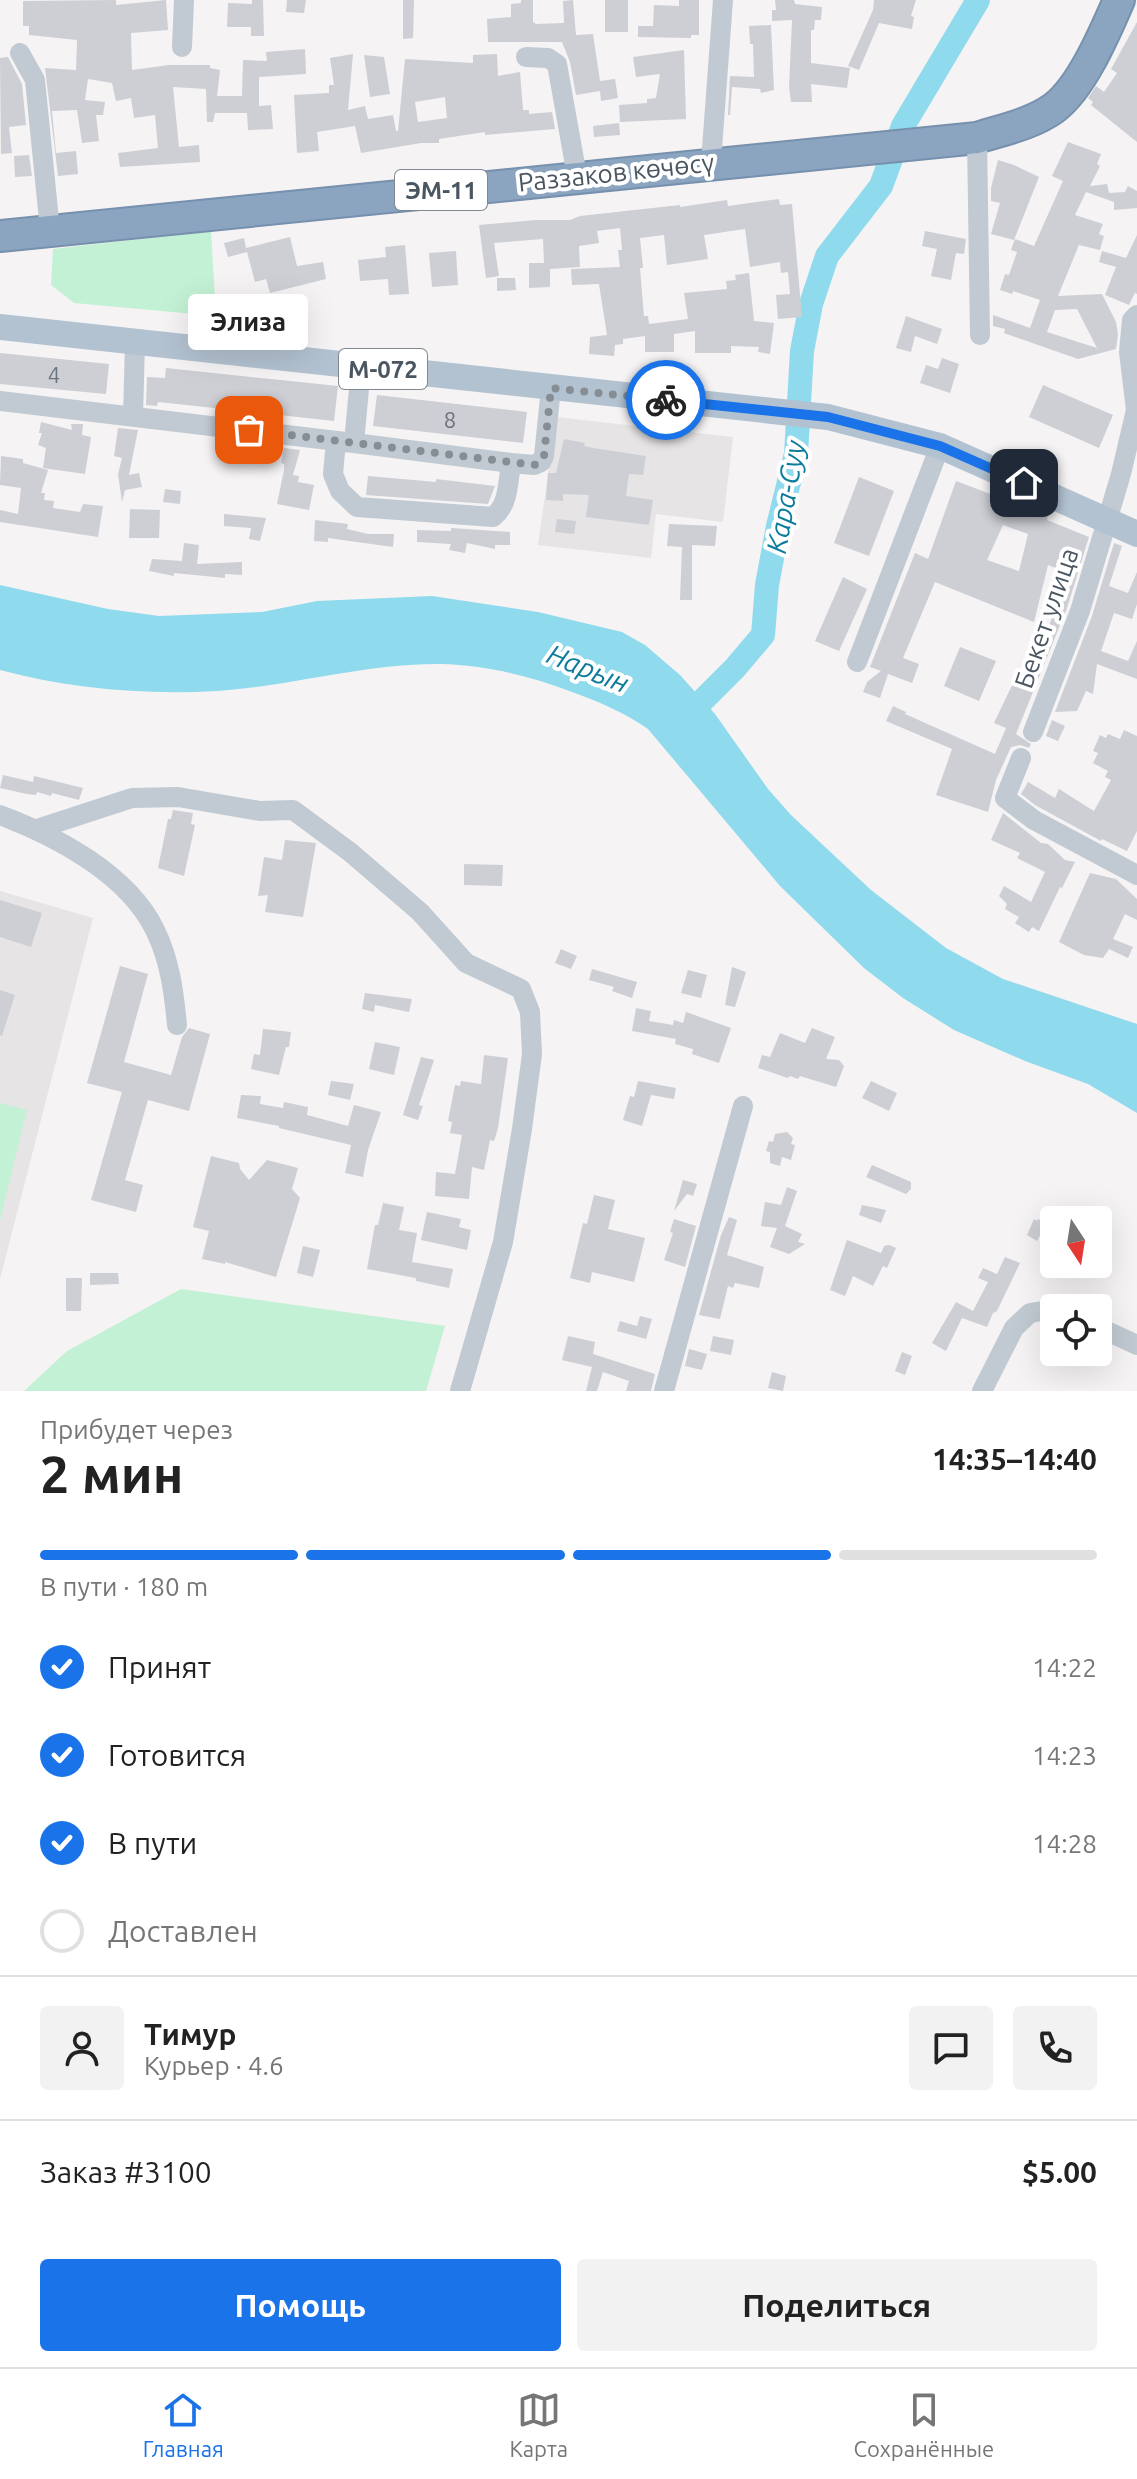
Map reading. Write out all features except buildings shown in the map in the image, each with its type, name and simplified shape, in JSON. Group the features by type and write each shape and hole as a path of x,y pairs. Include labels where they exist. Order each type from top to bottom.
{"highway":[{"name":"Раззаков көчөсү","path":"0,236 711,162 977,138 1013,127 1054,108 1082,72 1105,34 1119,0"}],"main road":[{"name":"М-072","path":"0,327 828,417 940,446 1137,534"}],"street":[{"path":"182,47 184,0"},
{"path":"711,162 723,0"},
{"path":"20,53 35,80 50,230"},
{"path":"526,57 548,58 557,64 577,176"},
{"path":"977,138 980,335"},
{"name":"Бекет улица","path":"1033,732 1080,611 1136,410 1129,352 1132,320 1137,315"},
{"path":"133,417 135,342"},
{"path":"361,367 345,442 333,474 340,491 357,507 493,517 505,502 511,463"},
{"path":"0,401 534,465 541,462 544,456 551,388"},
{"path":"857,662 940,446"},
{"path":"1021,758 1005,798 1034,820 1136,872"},
{"path":"37,829 132,798 178,797 260,811 293,810 350,852 420,912 466,963 521,989 530,1012 532,1054 522,1129 503,1242 460,1391"},
{"path":"0,815 37,829 120,881 155,929 173,982 177,1025"},
{"path":"664,1391 743,1106"},
{"path":"982,1391 1014,1328 1030,1313 1040,1311"},
{"path":"1112,1333 1137,1345"}],"shaded area":[{"path":"556,417 733,437 723,522 656,514 651,558 538,545"},
{"path":"0,891 93,918 0,1279"}],"green space":[{"path":"211,231 216,316 74,303 51,285 53,249"},
{"path":"0,1103 27,1110 0,1220"},
{"path":"181,1289 445,1326 426,1391 24,1391 67,1351"}],"water":[{"name":"Нарын","path":"0,585 108,609 159,616 262,612 317,601 432,596 538,612 622,632 645,645 680,675 715,714 768,789 791,815 871,890 946,948 1003,979 1137,1024 1137,1113 1088,1084 954,1030 903,998 864,968 780,886 648,729 611,708 524,676 441,664 385,667 245,688 190,692 108,689 27,677 0,670"}],"waterway":[{"name":"Кара-Суу","path":"683,720 763,635 767,585 796,454 802,351 811,304 827,256 881,186 903,126 978,0"}],"way so far":[{"path":"249,430 534,465 541,462 544,456 551,388 666,400"}],"place":[{"name":"Элиза","path":"249,430"}],"route":[{"path":"666,400 828,417 940,446 1024,483"}]}
